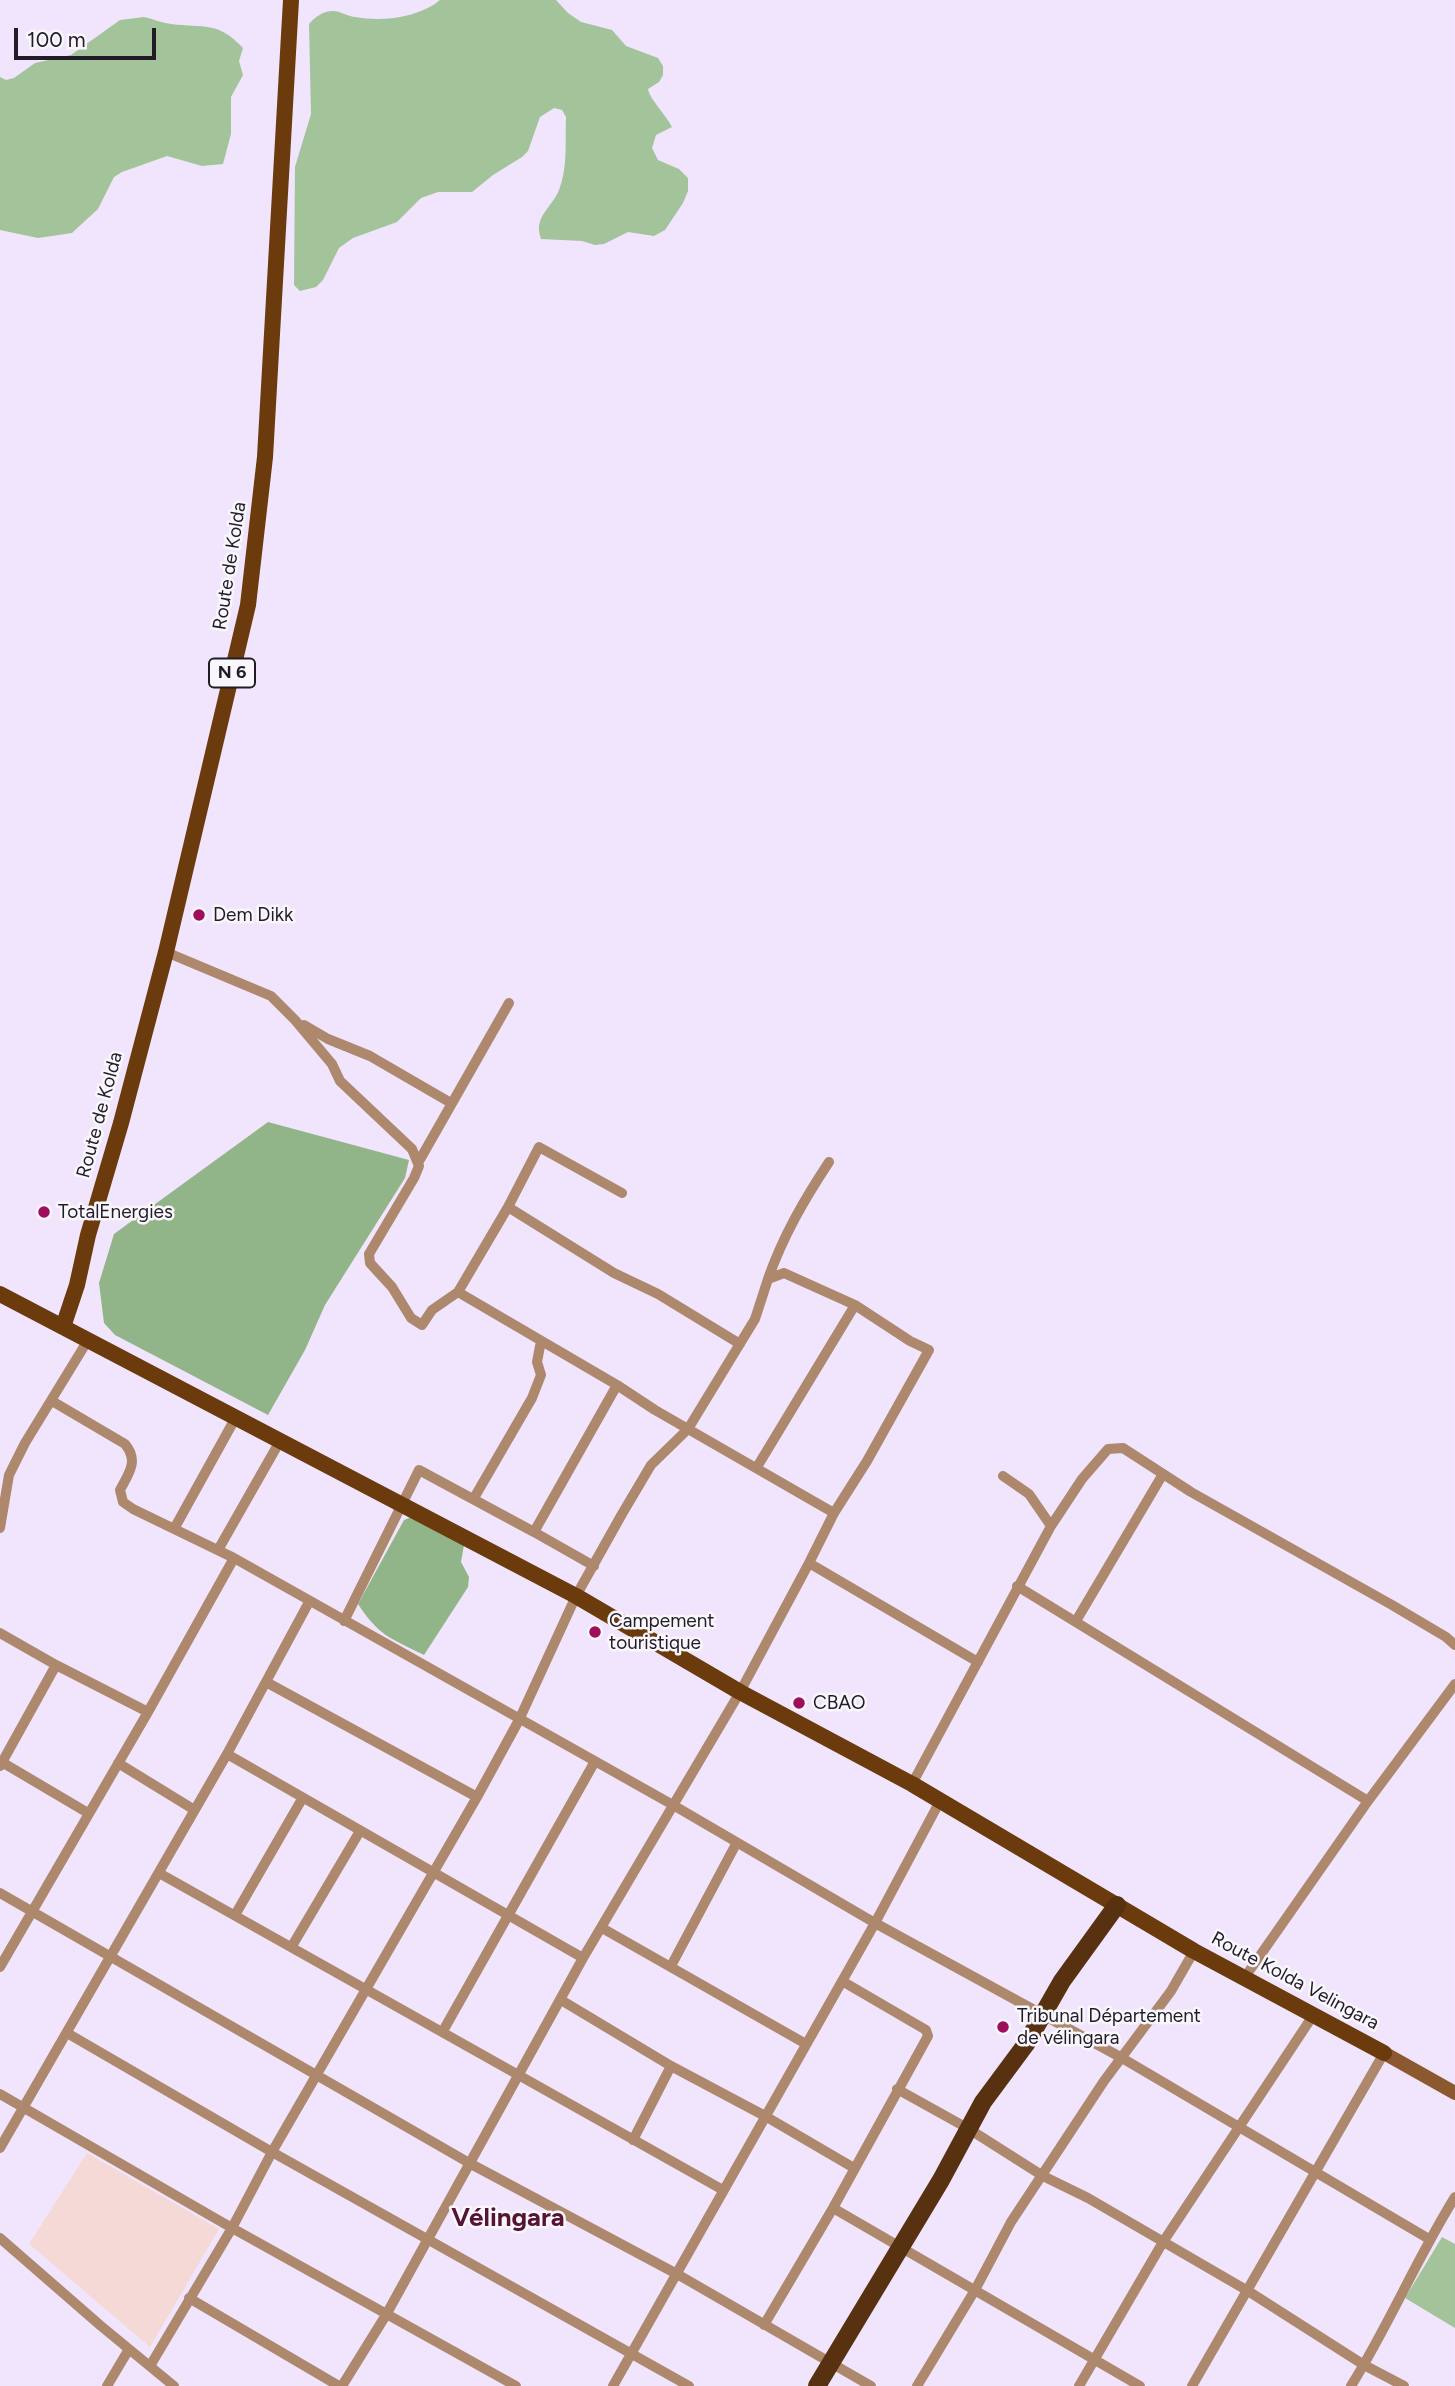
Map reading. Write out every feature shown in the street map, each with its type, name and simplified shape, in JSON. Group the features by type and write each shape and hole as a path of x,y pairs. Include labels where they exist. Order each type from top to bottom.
{"highway":[{"path":"817,2386 983,2102 1026,2044 1062,1982 1116,1905"}],"main road":[{"name":"Route de Kolda","path":"64,1327 166,952 248,606 265,457 291,0"},
{"name":"Route Kolda Velingara","path":"0,1294 576,1596 740,1692 912,1784 1194,1951 1455,2093"}],"street":[{"path":"166,952 271,996 332,1064 340,1081 412,1149 418,1163"},
{"path":"509,1003 418,1163 414,1178 369,1254 370,1263 392,1287 411,1318 422,1325 432,1310 458,1292 508,1207 539,1147 622,1193"},
{"path":"295,1020 328,1039 370,1056 452,1103"},
{"path":"150,2366 232,2228 272,2152 477,1797 519,1720 576,1596 650,1465 688,1429 755,1319 783,1239 829,1162"},
{"path":"508,1207 614,1273 658,1294 740,1344"},
{"path":"189,2298 340,2386 386,2315 583,1958 740,1692 834,1513 867,1461 929,1350 909,1341 855,1305 784,1273 768,1279"},
{"path":"458,1292 834,1513"},
{"path":"757,1467 855,1305"},
{"path":"0,1528 9,1475 25,1443 88,1339"},
{"path":"474,1498 532,1398 541,1375 537,1362 541,1341"},
{"path":"534,1532 617,1385"},
{"path":"52,1401 125,1444 132,1452 134,1460 131,1470 120,1490 122,1502 233,1558 673,1805 875,1923 1122,2058 1429,2239"},
{"path":"174,1528 236,1417"},
{"path":"218,1550 280,1441"},
{"path":"912,1784 1051,1526 1082,1479 1108,1449 1123,1448 1219,1509 1446,1637 1455,1645"},
{"path":"344,1621 419,1471 474,1498 594,1566"},
{"path":"1076,1621 1163,1474"},
{"path":"1003,1476 1029,1494 1051,1526"},
{"path":"0,1967 148,1712 233,1558"},
{"path":"809,1563 978,1662"},
{"path":"1017,1586 1368,1801"},
{"path":"0,2148 227,1754 309,1602"},
{"path":"0,1633 148,1712"},
{"path":"56,1665 1,1763 88,1812"},
{"path":"266,1682 477,1797"},
{"path":"1245,1977 1368,1801 1455,1684"},
{"path":"227,1754 583,1958"},
{"path":"118,1763 193,1810"},
{"path":"443,2031 594,1763"},
{"path":"235,1915 302,1799"},
{"path":"612,2386 875,1923 940,1801"},
{"path":"292,1946 360,1831"},
{"path":"671,1966 736,1844"},
{"path":"159,1872 723,2190"},
{"path":"0,1893 471,2164 677,2274 871,2386"},
{"path":"602,1928 806,2044"},
{"path":"917,2386 975,2290 1011,2222 1104,2081 1171,1991 1194,1951"},
{"path":"764,2325 833,2208 928,2036 926,2030 842,1981"},
{"path":"561,2000 671,2066 854,2168"},
{"path":"1079,2386 1163,2242 1314,2014"},
{"path":"67,2033 272,2152 690,2386"},
{"path":"1192,2386 1384,2053"},
{"path":"633,2140 671,2066"},
{"path":"897,2089 969,2129 1043,2176 1098,2204 1248,2291 1364,2365 1404,2386"},
{"path":"0,2094 232,2228 516,2386"},
{"path":"1351,2386 1429,2239 1455,2197"},
{"path":"833,2208 1140,2386"},
{"path":"0,2238 174,2386"},
{"path":"107,2386 129,2349"}],"shaded area":[{"path":"87,2153 219,2229 150,2347 29,2244"}],"green space":[{"path":"440,0 556,0 581,22 612,30 626,46 658,58 663,66 663,75 659,82 648,89 672,127 656,135 652,148 658,160 679,169 688,178 688,191 683,203 665,230 654,236 628,232 604,244 595,245 582,241 541,239 539,225 559,190 565,163 566,117 562,110 554,108 540,117 528,151 522,157 472,192 438,192 421,198 397,222 353,238 339,248 323,280 316,287 300,291 294,285 295,167 311,114 309,24 329,11 365,18 388,19 411,15"},
{"path":"144,17 168,23 210,27 226,33 243,48 239,61 243,75 231,97 231,134 223,164 202,166 167,156 114,177 98,209 72,233 38,238 0,230 0,77 6,80 14,78 35,63 71,55 120,20"},
{"path":"268,1122 409,1160 405,1178 325,1305 305,1350 268,1415 115,1335 104,1323 99,1283 114,1234"},
{"path":"411,1517 464,1545 461,1562 469,1577 468,1587 424,1655 379,1630 358,1604 404,1520"},
{"path":"1442,2237 1455,2244 1455,2328 1405,2298"}],"place":[{"name":"Dem Dikk","path":"199,915"},
{"name":"TotalEnergies","path":"44,1212"},
{"name":"Campement touristique","path":"595,1632"},
{"name":"CBAO","path":"799,1703"},
{"name":"Tribunal Département de vélingara","path":"1003,2027"}],"district":[{"name":"Vélingara","path":"508,2218"}]}
